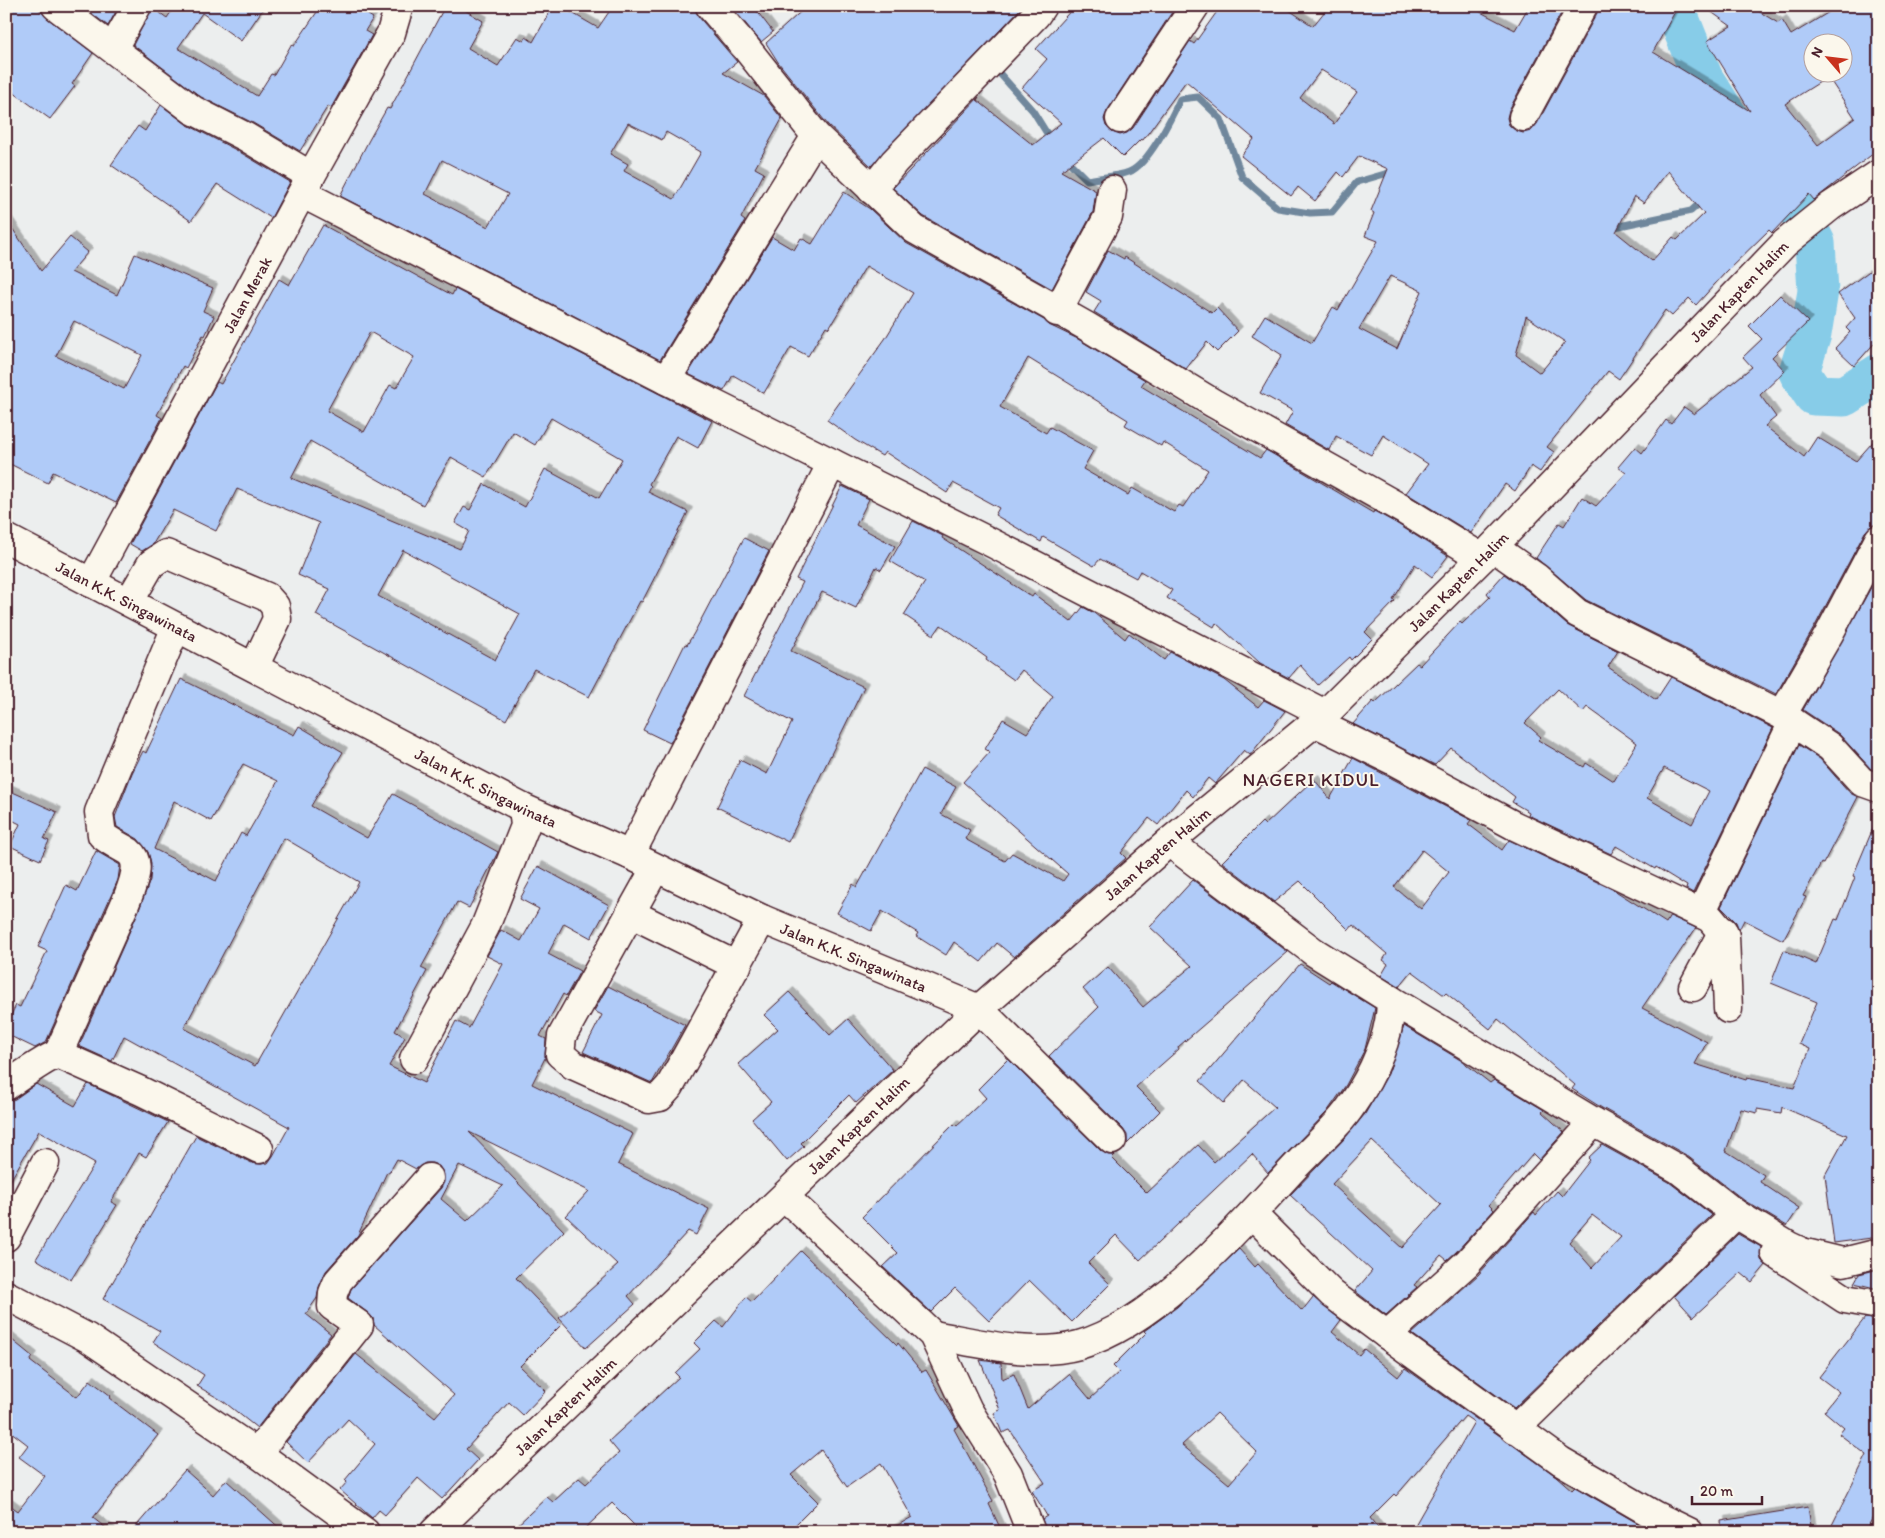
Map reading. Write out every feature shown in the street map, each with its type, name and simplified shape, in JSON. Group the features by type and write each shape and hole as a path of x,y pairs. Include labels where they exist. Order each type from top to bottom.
{"street":[{"path":"113,48 137,6"},
{"name":"Jalan Merak","path":"91,583 391,34 399,6"},
{"path":"710,6 747,49 816,136 914,229 1057,312 1086,326 1213,403 1404,510 1537,578 1577,613 1787,718 1830,747 1862,782 1879,788"},
{"path":"872,190 894,162 1003,50 1042,6"},
{"path":"1120,119 1195,6"},
{"path":"1523,117 1583,6"},
{"path":"64,8 193,110 246,137 307,185 666,380 1001,547 1321,719 1392,760 1513,825 1701,912 1710,918 1723,931 1725,936 1728,1009"},
{"path":"666,380 816,136"},
{"name":"Jalan Kapten Halim","path":"434,1532 979,1009 1169,842 1321,719 1487,552 1785,243 1831,206 1879,174"},
{"path":"1057,312 1108,216 1112,190"},
{"path":"630,855 832,463"},
{"name":"Jalan K.K. Singawinata","path":"6,538 523,808 630,855 762,920 979,1009"},
{"path":"1701,912 1787,718 1879,539"},
{"path":"129,602 151,564 166,554 268,597 275,606 276,620 254,667"},
{"path":"58,1054 125,904 133,880 136,867 135,859 130,853 102,835 99,812 176,627"},
{"path":"414,1058 485,927 524,826 523,808"},
{"path":"1169,842 1314,952 1594,1122 1678,1169 1732,1218 1845,1299 1879,1305"},
{"path":"655,868 562,1036 560,1054 574,1065 649,1100 660,1097 670,1086 762,920"},
{"path":"630,913 737,966"},
{"path":"1693,987 1723,931"},
{"path":"933,1335 1002,1347 1043,1350 1079,1345 1112,1331 1162,1300 1253,1215 1351,1107 1367,1082 1382,1044 1391,1019 1391,1000"},
{"path":"979,1009 1112,1140"},
{"path":"6,1086 40,1065 50,1056 58,1054 141,1090 259,1149"},
{"path":"1387,1335 1466,1263 1594,1122"},
{"path":"6,1237 45,1163"},
{"path":"257,1453 359,1325 332,1306 333,1293 338,1281 429,1178"},
{"path":"785,1197 933,1335 968,1410 1008,1474 1031,1532"},
{"path":"1253,1215 1332,1294 1516,1429 1561,1461 1603,1487 1689,1532"},
{"path":"1732,1218 1802,1252 1843,1262 1879,1253"},
{"path":"1516,1429 1732,1218"},
{"path":"6,1295 88,1338 257,1453 365,1532"}],"building":[{"path":"6,6 36,6 47,18 93,53 72,84 75,86 50,119 6,87"},
{"path":"82,6 119,6 108,26"},
{"path":"175,6 265,6 241,41 202,13 178,48 257,96 271,74 274,75 291,45 294,46 321,6 354,6 373,18 365,31 372,35 331,108 328,106 300,151 253,123 201,97 133,45 152,7 167,18"},
{"path":"445,6 458,6 483,21 468,48 498,66 517,37 524,41 526,37 533,42 553,6 560,6 598,28 613,6 695,6 698,16 737,62 723,73 764,96 782,119 755,168 764,173 741,218 745,221 660,360 340,196 387,108 390,109","holes":["628,123 662,140 666,132 701,152 674,199 624,171 628,164 610,154","442,160 508,194 488,227 425,194"]},
{"path":"731,6 753,6 773,32 761,42"},
{"path":"807,6 1023,6 871,166 828,125 778,62 766,43"},
{"path":"1075,6 1176,6 1107,111 1104,119 1106,126 1112,132 1120,135 1127,133 1133,128 1190,41 1194,44 1221,6 1283,6 1313,26 1329,6 1469,6 1515,30 1529,6 1565,6 1509,110 1507,118 1509,125 1523,133 1531,131 1537,124 1599,6 1678,6 1653,52 1750,111 1707,41 1731,26 1703,6 1750,6 1778,23 1782,20 1791,35 1839,6 1879,6 1879,149 1814,200 1809,194 1772,233 1769,230 1725,273 1696,305 1689,298 1672,316 1665,310 1619,379 1608,371 1547,447 1554,452 1540,472 1531,466 1515,491 1505,484 1471,533 1406,493 1428,464 1383,435 1371,455 1336,436 1329,450 1285,425 1293,411 1260,393 1282,355 1252,336 1265,315 1312,343 1333,307 1338,310 1378,241 1365,236 1374,213 1371,211 1388,169 1359,156 1343,177 1338,172 1315,201 1298,187 1291,196 1241,156 1254,139 1186,81 1143,140 1141,139 1123,157 1104,138 1061,171 1096,191 1093,212 1052,289 923,216 893,188 979,97 977,100 1033,145 1061,123 1022,88 1047,59 1036,49","holes":["1802,32 1852,32 1852,82 1831,82 1855,118 1818,145 1785,104 1820,82 1802,82","1321,70 1357,92 1334,124 1300,98","1668,171 1704,214 1677,240 1673,237 1652,261 1616,232 1634,196 1644,203","1390,276 1422,291 1397,349 1359,329","1526,316 1565,342 1540,373 1516,355"]},
{"path":"161,105 186,124 238,151 290,182 271,218 217,184 191,221 111,165 138,126 145,131"},
{"path":"844,192 870,209 906,243 1044,320 1049,325 1078,339 1145,380 1141,386 1260,458 1266,450 1373,513 1374,511 1396,523 1448,556 1432,577 1415,564 1393,600 1395,601 1365,632 1372,639 1351,660 1349,657 1318,685 1300,665 1289,678 1260,663 1216,623 1214,627 1167,598 1172,590 1140,571 1136,578 1100,559 1094,566 1043,537 1041,542 995,515 999,508 953,483 947,493 885,452 882,456 827,420 885,339 913,293 866,266 829,328 826,326 808,356 791,347 764,393 733,375 724,391 688,374 772,237 794,250 801,238 812,244","holes":["1028,358 1128,420 1125,425 1161,446 1163,442 1208,470 1183,507 1179,505 1174,512 1132,488 1128,495 1083,469 1093,451 1050,427 1046,433 1000,407"]},
{"path":"6,219 41,271 70,237 88,252 71,272 117,295 135,254 213,288 203,311 214,316 205,336 203,335 186,368 183,366 157,415 162,418 116,503 53,472 48,483 6,462","holes":["74,321 142,355 124,389 56,356"]},
{"path":"323,225 452,295 455,289 712,421 698,448 676,436 649,484 651,486 648,492 688,512 642,602 640,601 589,697 534,669 506,720 316,615 330,589 298,575 319,523 237,489 216,531 173,510 153,544 142,551 130,544 217,382 221,384 279,279 289,285","holes":["370,332 414,357 396,388 390,385 364,432 327,411","551,418 622,459 599,498 545,469 525,507 484,484 470,510 464,507 455,523 469,531 460,549 291,478 310,441 423,505 451,457 486,477 513,432 535,445","403,550 520,614 495,660 378,596"]},
{"path":"1108,250 1124,259 1125,257 1212,313 1217,308 1238,331 1217,352 1207,342 1186,369 1094,312 1101,301 1086,292"},
{"path":"1879,264 1879,338 1854,366 1835,348 1850,332 1846,328 1855,318 1838,294"},
{"path":"1780,295 1808,322 1772,357 1785,371 1760,395 1776,417 1765,426 1804,457 1817,437 1856,461 1879,435 1879,523 1871,526 1865,532 1776,694 1586,600 1536,558 1559,523 1564,526 1582,497 1596,506 1626,473 1618,467 1635,447 1642,453 1666,420 1671,424 1684,407 1694,414 1752,367 1743,357 1762,339 1749,326"},
{"path":"842,486 869,499 856,525 895,546 881,570 876,567 856,608 822,592 791,651 864,687 788,842 717,807 740,760 767,774 792,722 744,696 803,582 796,579"},
{"path":"913,521 943,536 942,538 1032,597 1034,594 1071,622 1083,607 1094,613 1125,639 1129,633 1164,660 1170,652 1224,680 1258,707 1264,700 1285,711 1250,755 1244,750 1215,784 1208,778 1193,797 1186,790 1158,825 1149,818 1121,853 1126,858 1014,957 997,943 981,962 954,942 946,955 916,936 918,933 882,911 871,931 837,913 853,884 857,887 922,769 956,787 941,814 970,830 965,839 1005,861 1012,853 1063,881 1068,874 963,782 990,752 985,749 1003,719 1027,733 1053,696 1022,670 1014,680 941,625 934,635 904,615 925,582 890,561"},
{"path":"744,538 769,551 670,743 643,730 685,644 687,645 694,633"},
{"path":"1879,573 1879,678 1871,691 1879,697 1879,771 1871,769 1839,734 1803,710"},
{"path":"1504,574 1527,590 1567,625 1618,651 1608,667 1656,700 1671,677 1773,728 1693,893 1686,889 1687,886 1656,867 1655,869 1616,846 1611,854 1528,815 1529,812 1512,802 1515,797 1451,748 1435,765 1353,724 1373,701 1375,703 1417,663 1420,665 1460,622 1462,624 1490,597 1487,593","holes":["1558,689 1583,712 1587,707 1637,743 1614,781 1586,763 1584,767 1538,740 1541,737 1525,723","1664,768 1709,791 1692,824 1647,798"]},
{"path":"181,679 294,735 299,726 343,752 311,806 367,838 393,794 498,852 469,908 457,902 421,968 427,971 395,1031 405,1037 389,1066 424,1083 456,1021 469,1028 503,964 487,956 501,930 521,941 539,909 520,899 538,866 609,905 591,938 564,923 548,954 580,971 566,996 563,994 540,1036 546,1039 545,1058 532,1084 633,1134 618,1164 709,1209 696,1235 688,1231 628,1296 635,1304 586,1348 559,1318 618,1265 566,1216 589,1191 469,1132 564,1231 516,1278 561,1325 520,1366 546,1391 523,1415 509,1402 466,1449 478,1460 442,1499 418,1478 385,1515 379,1510 372,1518 340,1490 347,1482 345,1480 375,1444 348,1419 308,1463 286,1442 356,1354 435,1417 454,1395 374,1325 373,1318 368,1313 348,1298 351,1289 441,1188 444,1182 444,1174 439,1166 425,1163 416,1169 397,1159 389,1173 387,1172 358,1235 326,1271 319,1287 317,1298 306,1314 331,1334 257,1428 223,1401 197,1386 204,1375 153,1342 160,1331 103,1299 196,1136 252,1163 261,1164 268,1163 289,1127 124,1036 112,1061 79,1046 139,910 150,880 151,863 148,852 138,839 117,827 115,817 132,773 143,751 146,753","holes":["243,764 278,781 246,836 241,833 216,881 154,849 174,801 211,821","284,838 359,882 255,1066 184,1028","459,1165 503,1186 467,1221 441,1199"]},
{"path":"1799,745 1820,759 1850,793 1858,797 1823,864 1821,863 1803,896 1806,897 1783,940 1744,920 1739,930 1736,922 1721,907"},
{"path":"1353,758 1471,820 1468,824 1502,850 1509,840 1614,890 1666,923 1670,916 1696,928 1642,1008 1707,1042 1695,1064 1746,1080 1747,1078 1794,1088 1810,1049 1799,1044 1817,1002 1771,983 1784,950 1816,964 1835,919 1838,920 1855,877 1853,876 1879,814 1879,1237 1834,1243 1825,1175 1847,1135 1782,1107 1781,1113 1757,1109 1757,1113 1741,1109 1726,1151 1764,1175 1760,1182 1799,1208 1787,1226 1745,1201 1686,1155 1572,1089 1575,1085 1498,1019 1490,1029 1446,993 1444,995 1412,971 1399,987 1381,976 1388,964 1383,960 1387,954 1353,925 1349,930 1300,881 1274,902 1222,862 1262,822 1265,825 1314,779 1330,799","holes":["1422,850 1449,872 1421,909 1394,887"]},
{"path":"6,789 57,812 44,839 49,841 40,860 10,846 20,824 6,817"},
{"path":"96,851 120,865 118,880 46,1042 35,1048 6,1034 6,1025 16,1005 20,1007 47,951 38,947 66,885 77,891"},
{"path":"1193,880 1288,952 1178,1047 1179,1049 1136,1087 1160,1111 1127,1144 1127,1135 1123,1129 1049,1056 1099,1007 1083,989 1108,967 1143,1007 1192,966 1150,927"},
{"path":"1300,964 1329,983 1331,981 1375,1008 1365,1049 1346,1085 1327,1112 1268,1173 1252,1154 1140,1260 1116,1235 1088,1263 1110,1284 1072,1322 1029,1280 989,1321 955,1288 931,1312 883,1267 898,1253 862,1217 954,1124 956,1126 986,1098 978,1089 1008,1059 1101,1151 1108,1155 1115,1155 1112,1158 1147,1193 1198,1145 1214,1162 1275,1107 1244,1080 1224,1103 1200,1081"},
{"path":"608,986 685,1025 652,1083 583,1052 602,1015 594,1011"},
{"path":"789,992 830,1035 848,1019 893,1070 856,1103 849,1095 801,1143 804,1146 787,1161 752,1119 771,1102 738,1064 778,1029 764,1015"},
{"path":"1404,1026 1462,1061 1490,1083 1494,1080 1544,1110 1542,1112 1564,1132 1539,1160 1533,1154 1489,1205 1494,1210 1456,1252 1447,1260 1441,1255 1414,1285 1417,1287 1386,1315 1355,1291 1372,1271 1290,1195 1343,1140 1365,1114 1388,1074","holes":["1372,1141 1441,1205 1402,1248 1332,1184"]},
{"path":"36,1084 75,1106 88,1084 168,1122 146,1157 139,1153 111,1202 117,1205 71,1280 36,1259 95,1163 39,1131 6,1188 6,1101 15,1099"},
{"path":"1602,1145 1669,1182 1712,1215 1514,1408 1412,1334 1478,1275 1534,1212 1536,1215 1557,1191 1562,1196 1590,1160 1588,1158","holes":["1592,1215 1621,1237 1592,1268 1569,1242"]},
{"path":"1738,1234 1761,1247 1761,1260 1766,1265 1752,1282 1741,1273 1693,1317 1674,1296"},
{"path":"1239,1249 1255,1267 1258,1264 1302,1311 1313,1297 1341,1320 1332,1332 1359,1355 1364,1349 1398,1377 1405,1368 1556,1476 1572,1490 1575,1487 1653,1532 1411,1532 1474,1422 1465,1416 1396,1496 1394,1494 1370,1518 1381,1532 1046,1532 1042,1519 1047,1516 1032,1491 1045,1483 1010,1430 1002,1433 994,1413 1000,1410 980,1360 1001,1363 1002,1379 1014,1374 1028,1409 1069,1374 1090,1399 1119,1372 1113,1366 1146,1333 1144,1331 1177,1307","holes":["1217,1413 1257,1452 1229,1484 1182,1445"]},
{"path":"801,1251 897,1345 898,1343 922,1372 926,1370 959,1426 954,1429 993,1501 989,1504 1002,1532 886,1532 912,1517 881,1463 847,1487 821,1450 791,1475 818,1502 788,1532 641,1532 612,1503 581,1532 510,1532 547,1497 553,1502 579,1478 586,1484 619,1453 609,1441 679,1377 675,1373 700,1349 694,1343 716,1321 723,1327 746,1297 752,1302"},
{"path":"1875,1270 1879,1273 1879,1289 1854,1283 1859,1274"},
{"path":"1865,1318 1879,1320 1879,1506 1865,1532 1846,1532 1832,1525 1867,1455 1839,1434 1844,1428 1824,1411 1839,1392 1819,1377"},
{"path":"6,1335 33,1357 30,1361 77,1397 90,1380 111,1396 109,1398 158,1435 93,1518 111,1532 6,1532 6,1502 18,1511 45,1476 19,1457 28,1445 6,1428"},
{"path":"185,1470 213,1495 226,1480 284,1532 131,1532"},
{"path":"1808,1507 1812,1532 1722,1532 1721,1521"}],"waterway":[{"path":"1674,6 1703,79 1753,156 1785,182 1815,243 1818,291 1811,334 1799,372 1814,395 1844,396 1879,374"},
{"path":"993,66 1033,111 1051,140"},
{"path":"1065,158 1087,180 1129,172 1136,168 1151,151 1180,99 1198,97 1221,119 1242,177 1278,208 1310,213 1332,212 1357,182 1395,171"},
{"path":"1610,228 1691,211 1703,200"}],"district":[{"name":"NAGERI KIDUL","path":"1311,779"}]}
